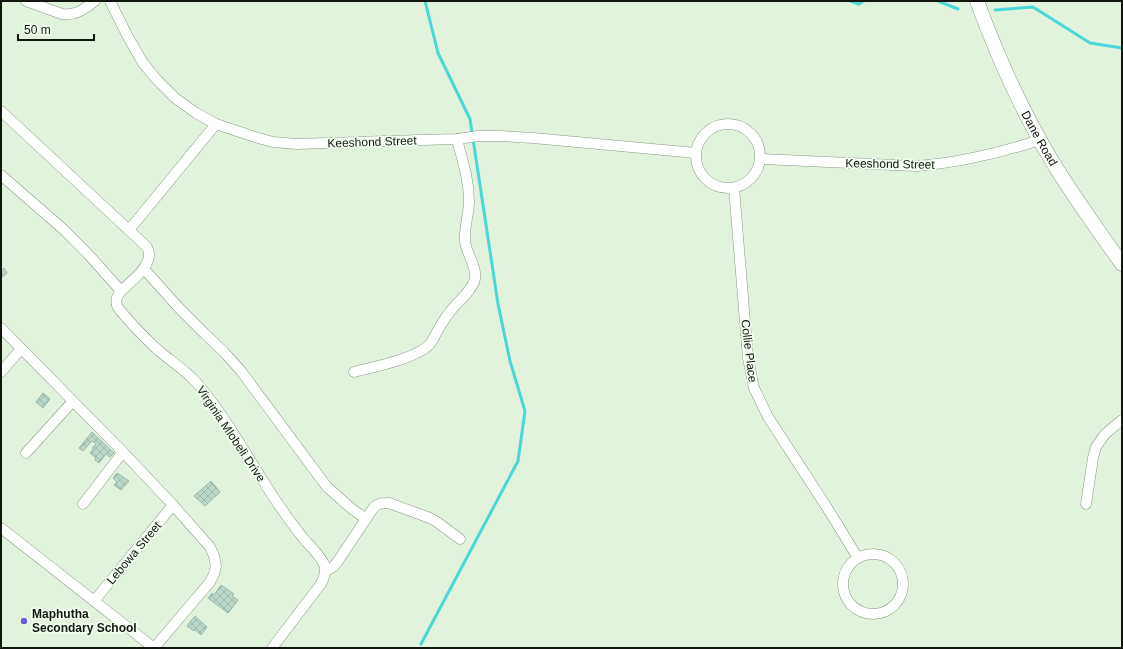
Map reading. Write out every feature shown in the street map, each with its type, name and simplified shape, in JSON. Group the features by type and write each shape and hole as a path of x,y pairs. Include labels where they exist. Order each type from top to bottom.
{"street":[{"path":"26,1 62,14 74,14 95,1"},
{"name":"Keeshond Street","path":"110,1 143,64 180,102 216,124 273,142 297,144 501,136 696,153"},
{"name":"Dane Road","path":"977,1 1003,66 1040,140 1082,209 1122,264"},
{"path":"1,111 144,243 149,251 149,259 144,269 121,291 63,229 1,175"},
{"path":"129,230 216,124"},
{"path":"727,124 744,128 752,134 757,141 760,150 760,159 755,175 749,181 734,188 726,188 718,186 707,180 699,170 696,153 698,144 703,136 710,130 727,124"},
{"path":"354,372 404,358 423,350 433,340 446,317 468,291 475,278 475,272 465,242 468,187 457,138"},
{"name":"Keeshond Street","path":"760,159 916,166 938,165 999,153 1040,140"},
{"name":"Collie Place","path":"734,188 748,358 754,388 768,417 858,558"},
{"path":"144,269 179,308 242,371 327,487 366,519"},
{"name":"Virginia Mlobeli Drive","path":"121,291 116,299 119,309 160,351 185,372 203,390 227,424 283,511 319,556 326,571"},
{"path":"1,328 173,505 210,547 216,566 210,582 154,648 1,528"},
{"path":"1,372 21,349"},
{"path":"26,453 73,401"},
{"path":"1086,504 1096,447 1105,434 1122,420"},
{"path":"83,504 123,452"},
{"path":"272,648 321,584 326,571 333,567 338,561 374,507 378,504 389,503 430,518 460,540"},
{"name":"Lebowa Street","path":"94,600 173,505"},
{"path":"867,554 877,554 887,557 895,563 901,571 903,591 899,600 892,608 884,613 874,615 864,613 855,609 848,601 844,592 843,582 845,572 850,564 858,558 867,554"}],"building":[{"path":"4,268 7,273 1,278 1,271"},
{"path":"43,393 50,399 43,408 36,402"},
{"path":"92,432 114,453 110,457 106,454 99,463 90,453 96,444 92,441 83,451 79,448"},
{"path":"117,473 129,481 121,490 114,485 117,482 113,478"},
{"path":"211,481 220,492 205,506 194,496"},
{"path":"221,585 234,594 232,596 238,600 228,613 208,598 212,593 214,595"},
{"path":"195,616 207,627 201,635 187,626"}],"waterway":[{"path":"421,644 518,461 525,411 510,361 498,304 470,119 438,53 425,1"},
{"path":"850,1 859,4 864,1"},
{"path":"938,1 958,9"},
{"path":"995,10 1033,7 1090,43 1122,48"}],"place":[{"name":"Maphutha Secondary School","path":"24,621"}]}
